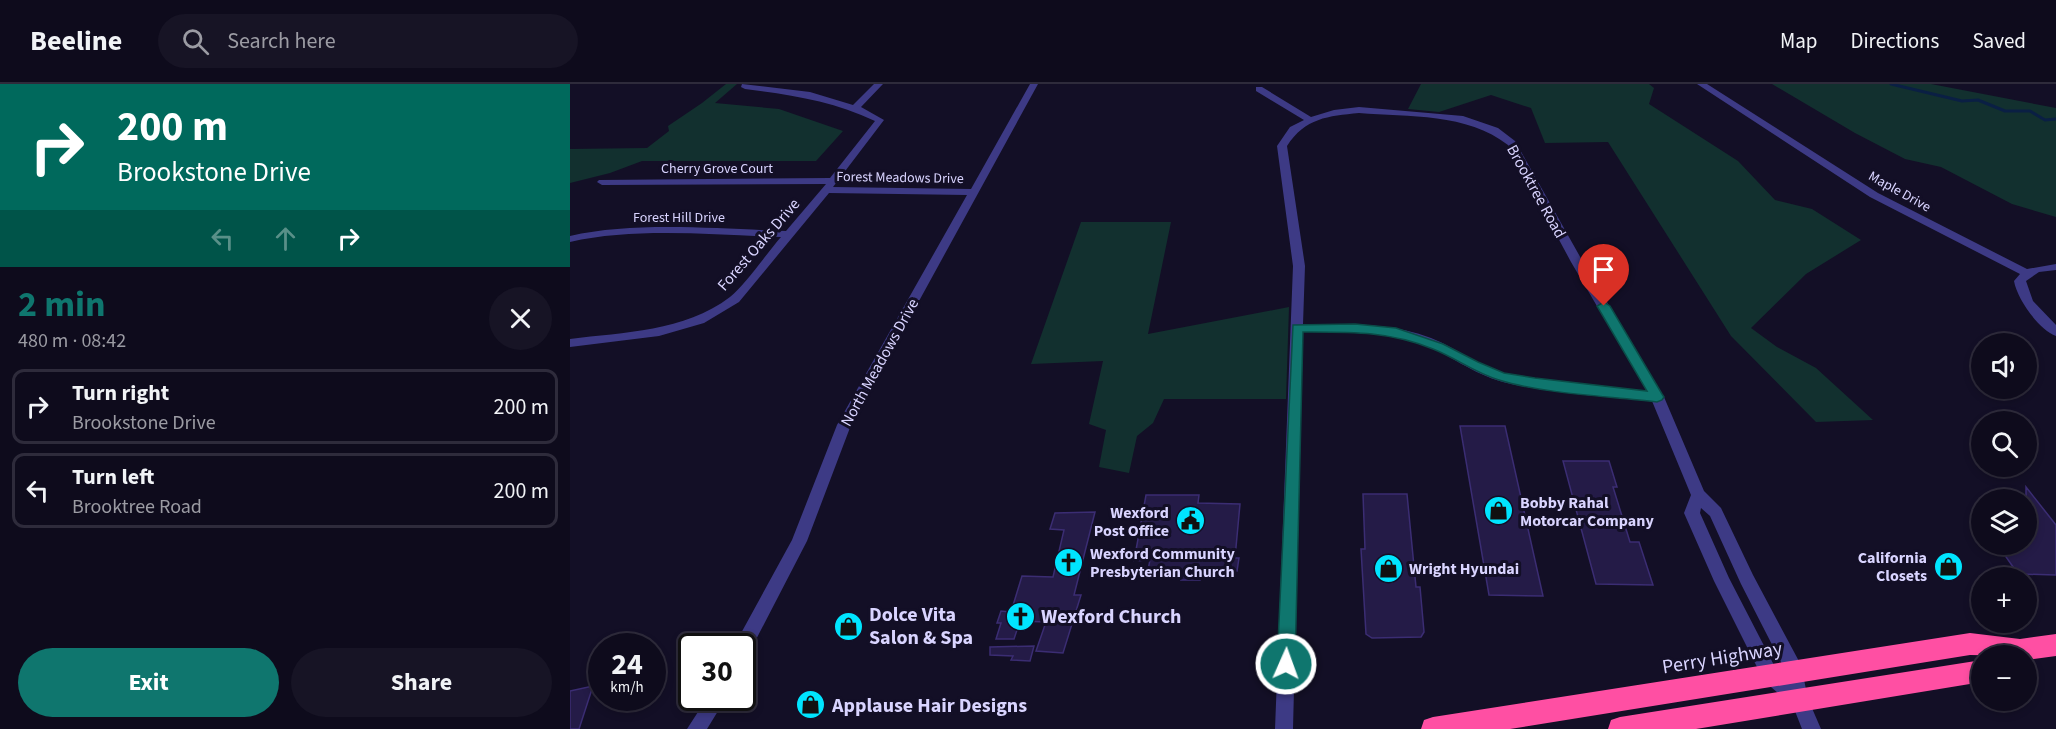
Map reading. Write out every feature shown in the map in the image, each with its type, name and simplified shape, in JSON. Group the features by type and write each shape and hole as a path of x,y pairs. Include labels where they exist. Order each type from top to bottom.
{"highway":[{"name":"Perry Highway","path":"1433,729 1795,671 1975,645"},
{"name":"Perry Highway","path":"2037,649 2056,645"},
{"path":"1620,729 1971,673"}],"street":[{"path":"746,84 745,87 810,95 855,108 879,84"},
{"name":"North Meadows Drive","path":"750,633 799,541 844,425 1034,84"},
{"name":"Maple Drive","path":"1701,84 1874,195 2027,273"},
{"path":"1259,89 1310,120"},
{"name":"Forest Oaks Drive","path":"570,343 659,332 700,320 735,299 829,186 880,120 855,108"},
{"name":"Brooktree Road","path":"1284,729 1297,328 1297,244 1282,146 1293,129 1310,120 1334,113 1359,110 1445,117 1479,123 1508,139 1519,153 1567,244 1657,397 1698,495 1716,512 1741,569 1795,671 1799,700"},
{"name":"Cherry Grove Court","path":"602,182 829,186"},
{"name":"Forest Meadows Drive","path":"829,186 974,192"},
{"name":"Forest Hill Drive","path":"570,239 613,233 788,234"},
{"path":"2056,267 2027,273 2020,281 2022,293 2056,332"},
{"path":"1297,328 1355,328 1396,332 1439,347 1502,377 1657,397"},
{"name":"Brooktree Road","path":"1698,495 1692,513 1722,581 1770,675 1799,700"},
{"path":"1799,700 1812,729"},
{"path":"696,729 708,711"},
{"path":"708,729 712,711"}],"green space":[{"path":"726,84 737,84 715,103 779,109 843,131 816,161 642,161 610,173 570,183 570,149 647,148 669,131 668,126"},
{"path":"1421,84 1649,84 1654,88 1649,104 1738,161 1775,200 1812,209 1861,240 1806,274 1751,328 1777,347 1816,368 1873,420 1816,422 1731,336 1608,142 1545,143 1531,108 1491,95 1439,112 1408,109"},
{"path":"1772,84 1931,84 2056,108 2056,217 2012,204 1941,167 1905,159 1855,133"},
{"path":"1081,222 1171,222 1148,334 1289,307 1286,399 1164,399 1153,423 1137,436 1129,473 1099,467 1106,430 1089,424 1103,361 1031,364"}],"building":[{"name":"Bobby Rahal Motorcar Company","path":"1460,426 1505,426 1543,596 1489,595"},
{"path":"1563,461 1609,461 1617,487 1613,487 1630,542 1639,542 1653,585 1596,584"},
{"name":"Wright Hyundai","path":"1363,494 1407,494 1416,587 1420,587 1424,632 1421,637 1372,638 1366,634 1361,549 1365,549"},
{"name":"Wexford Post Office","path":"1146,495 1199,495 1198,503 1240,504 1235,558 1239,558 1237,571 1225,571 1225,578 1200,578 1200,580 1181,580 1182,575 1147,575 1150,560 1134,561"},
{"path":"2037,501 2056,525 2056,575 2037,574 2037,567 2013,567 2005,555 2037,555"},
{"name":"Wexford Community Presbyterian Church","path":"1095,512 1074,595 1081,595 1063,653 1036,651 1046,622 1020,621 1014,639 996,639 1001,623 997,623 1001,611 1011,612 1022,576 1053,577 1064,530 1050,529 1055,513"},
{"path":"1034,646 1030,661 1011,660 1013,656 990,655 990,647"},
{"path":"588,687 588,701 579,729 570,729 570,691"}],"waterway":[{"path":"1891,84 1962,101 1978,100 2005,111 2030,111 2045,120 2056,119"}],"place":[{"name":"Bobby Rahal Motorcar Company","path":"1499,511"},
{"name":"Wexford Post Office","path":"1190,521"},
{"name":"Wexford Community Presbyterian Church","path":"1069,562"},
{"name":"California Closets","path":"1948,566"},
{"name":"Wright Hyundai","path":"1388,568"},
{"name":"Wexford Church","path":"1020,616"},
{"name":"Dolce Vita Salon & Spa","path":"848,626"},
{"name":"Applause Hair Designs","path":"811,705"}],"route":[{"path":"1286,664 1297,328 1355,328 1396,332 1439,347 1502,377 1657,397 1604,306"}]}
